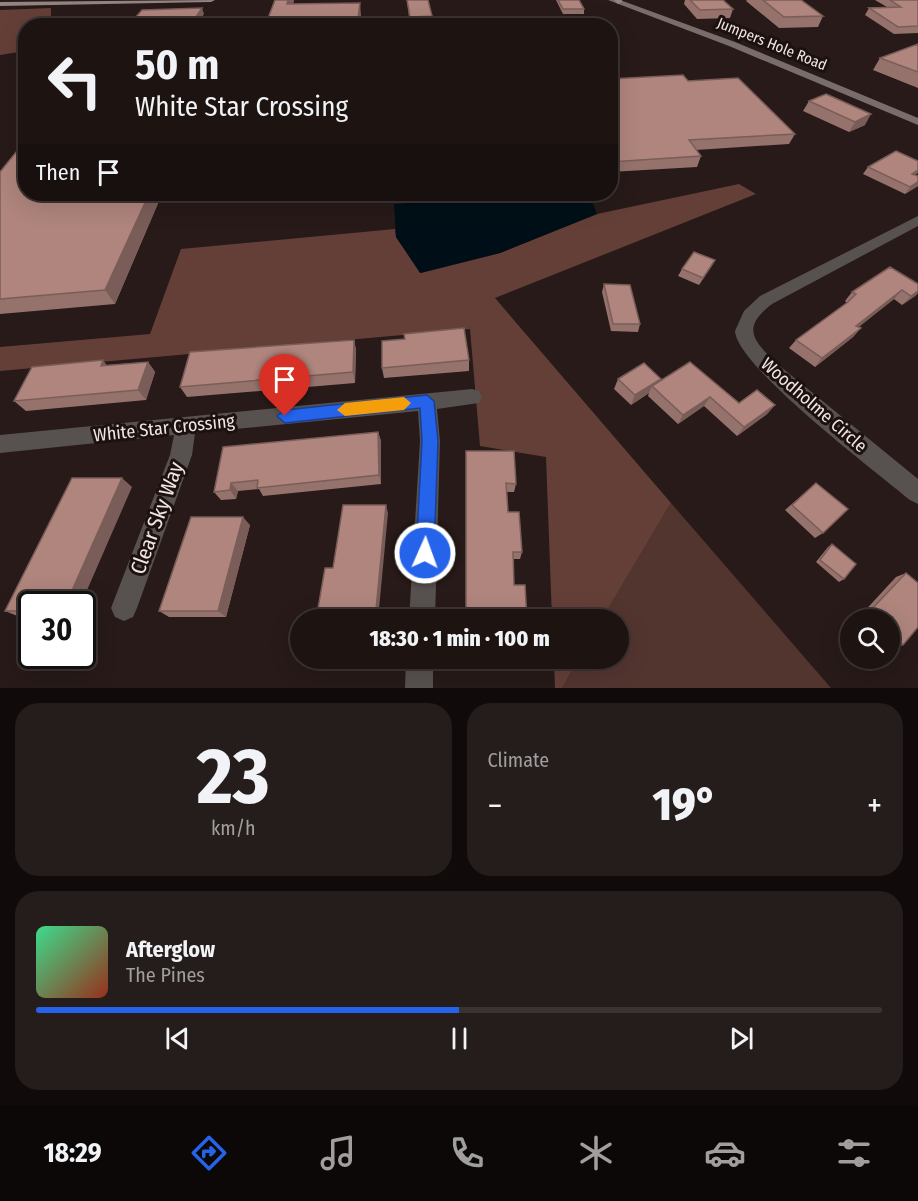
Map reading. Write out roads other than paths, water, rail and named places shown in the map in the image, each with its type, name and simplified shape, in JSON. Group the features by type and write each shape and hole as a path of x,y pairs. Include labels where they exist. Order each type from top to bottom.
{"main road":[{"path":"0,4 211,0"},
{"name":"Jumpers Hole Road","path":"616,1 732,44 918,122"}],"street":[{"name":"Woodholme Circle","path":"918,220 766,300 748,318 744,337 748,347 774,375 918,493"},
{"name":"White Star Crossing","path":"0,444 472,397"},
{"path":"422,609 430,441 427,401"},
{"name":"Clear Sky Way","path":"124,608 181,455 186,427"},
{"path":"419,688 420,669"}]}
